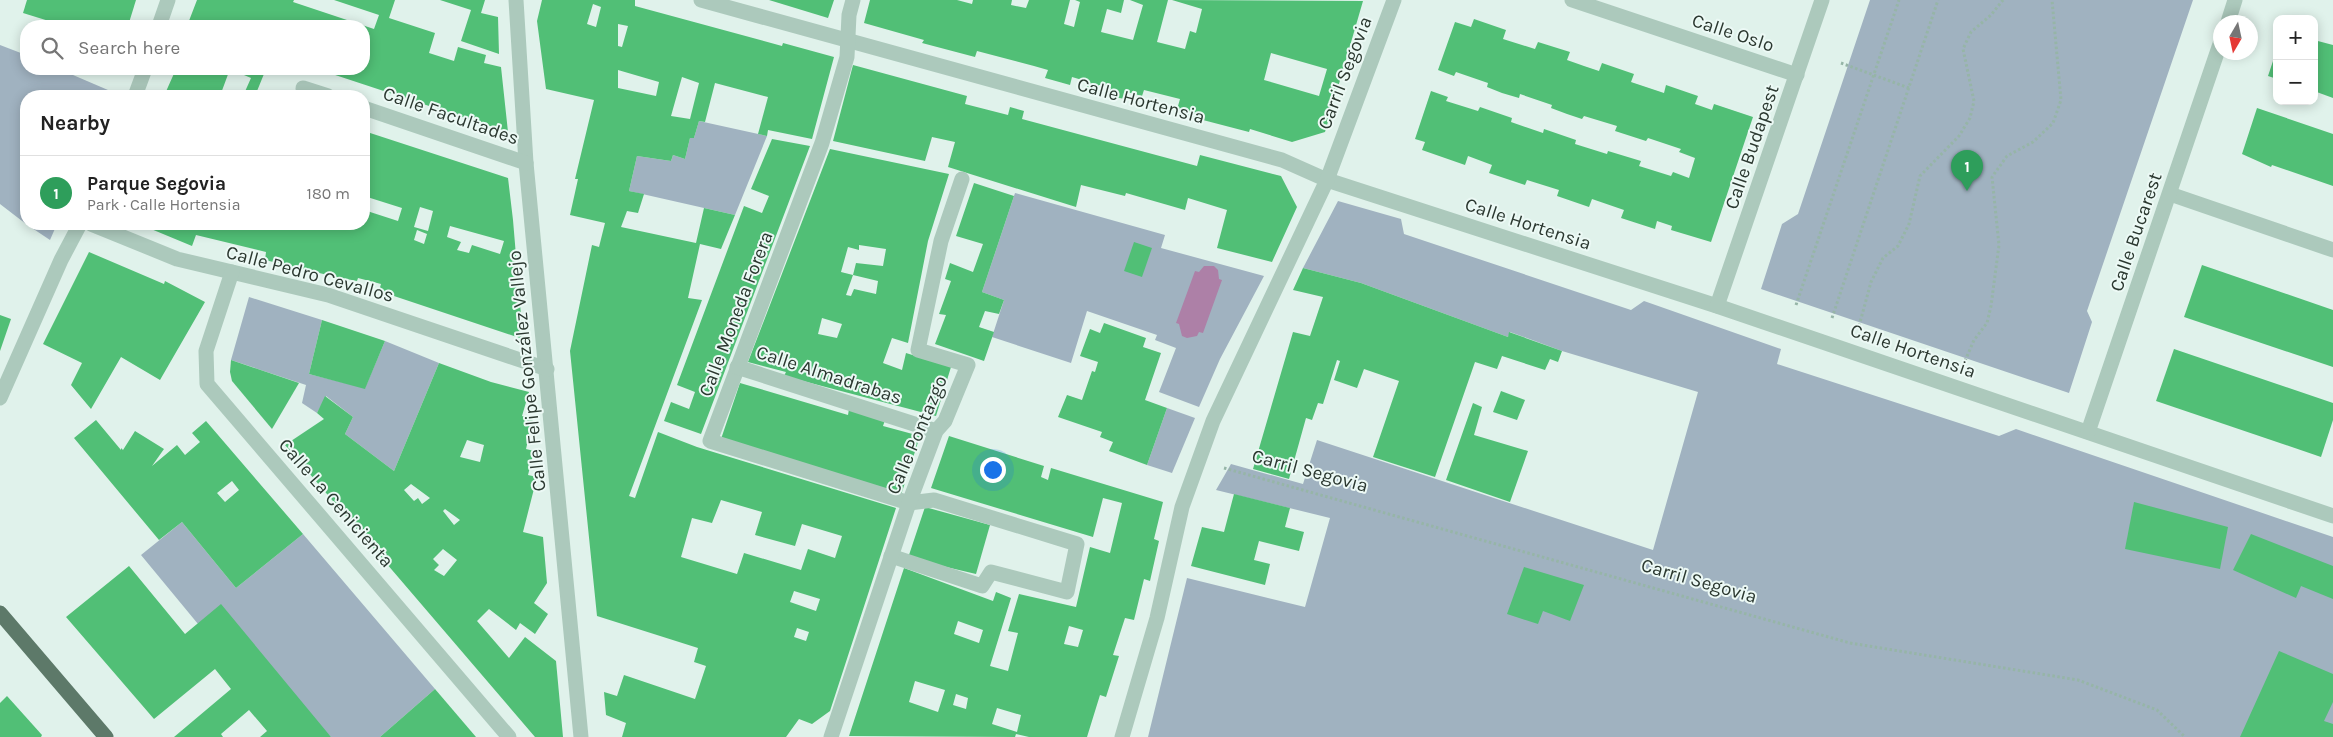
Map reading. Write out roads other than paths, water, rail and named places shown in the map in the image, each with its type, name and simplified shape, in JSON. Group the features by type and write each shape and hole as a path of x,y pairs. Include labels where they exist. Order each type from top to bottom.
{"main road":[{"path":"0,613 106,737"}],"street":[{"path":"162,20 168,0"},
{"name":"Calle Felipe González Vallejo","path":"516,0 526,163 581,737"},
{"name":"Calle Hortensia","path":"701,0 1282,160 1327,180 1718,306 2333,516"},
{"name":"Calle Moneda Forera","path":"853,0 849,15 847,57 822,144 710,441 910,503"},
{"name":"Carril Segovia","path":"1122,737 1158,618 1182,507 1197,461 1213,421 1327,180 1394,0"},
{"name":"Calle Oslo","path":"1572,0 1797,75"},
{"name":"Calle Budapest","path":"1718,306 1822,0"},
{"path":"2230,15 2235,0"},
{"name":"Calle Bucarest","path":"2088,432 2215,60"},
{"path":"137,90 143,75"},
{"path":"303,88 309,90"},
{"name":"Calle Facultades","path":"370,110 526,163"},
{"name":"Calle Pontazgo","path":"831,737 891,556 936,431 946,421 968,365 918,350 941,241 962,179"},
{"path":"2170,194 2333,250"},
{"path":"0,398 61,260 77,230"},
{"name":"Calle Pedro Cevallos","path":"106,230 177,259 328,295 547,369"},
{"name":"Calle La Cenicienta","path":"232,272 206,351 207,384 509,737"},
{"name":"Calle Almadrabas","path":"737,367 936,431"},
{"path":"891,556 982,586 992,572 1067,592 1077,544 934,500 910,503"}],"place":[{"name":"Parque Segovia","path":"1967,191"}]}
